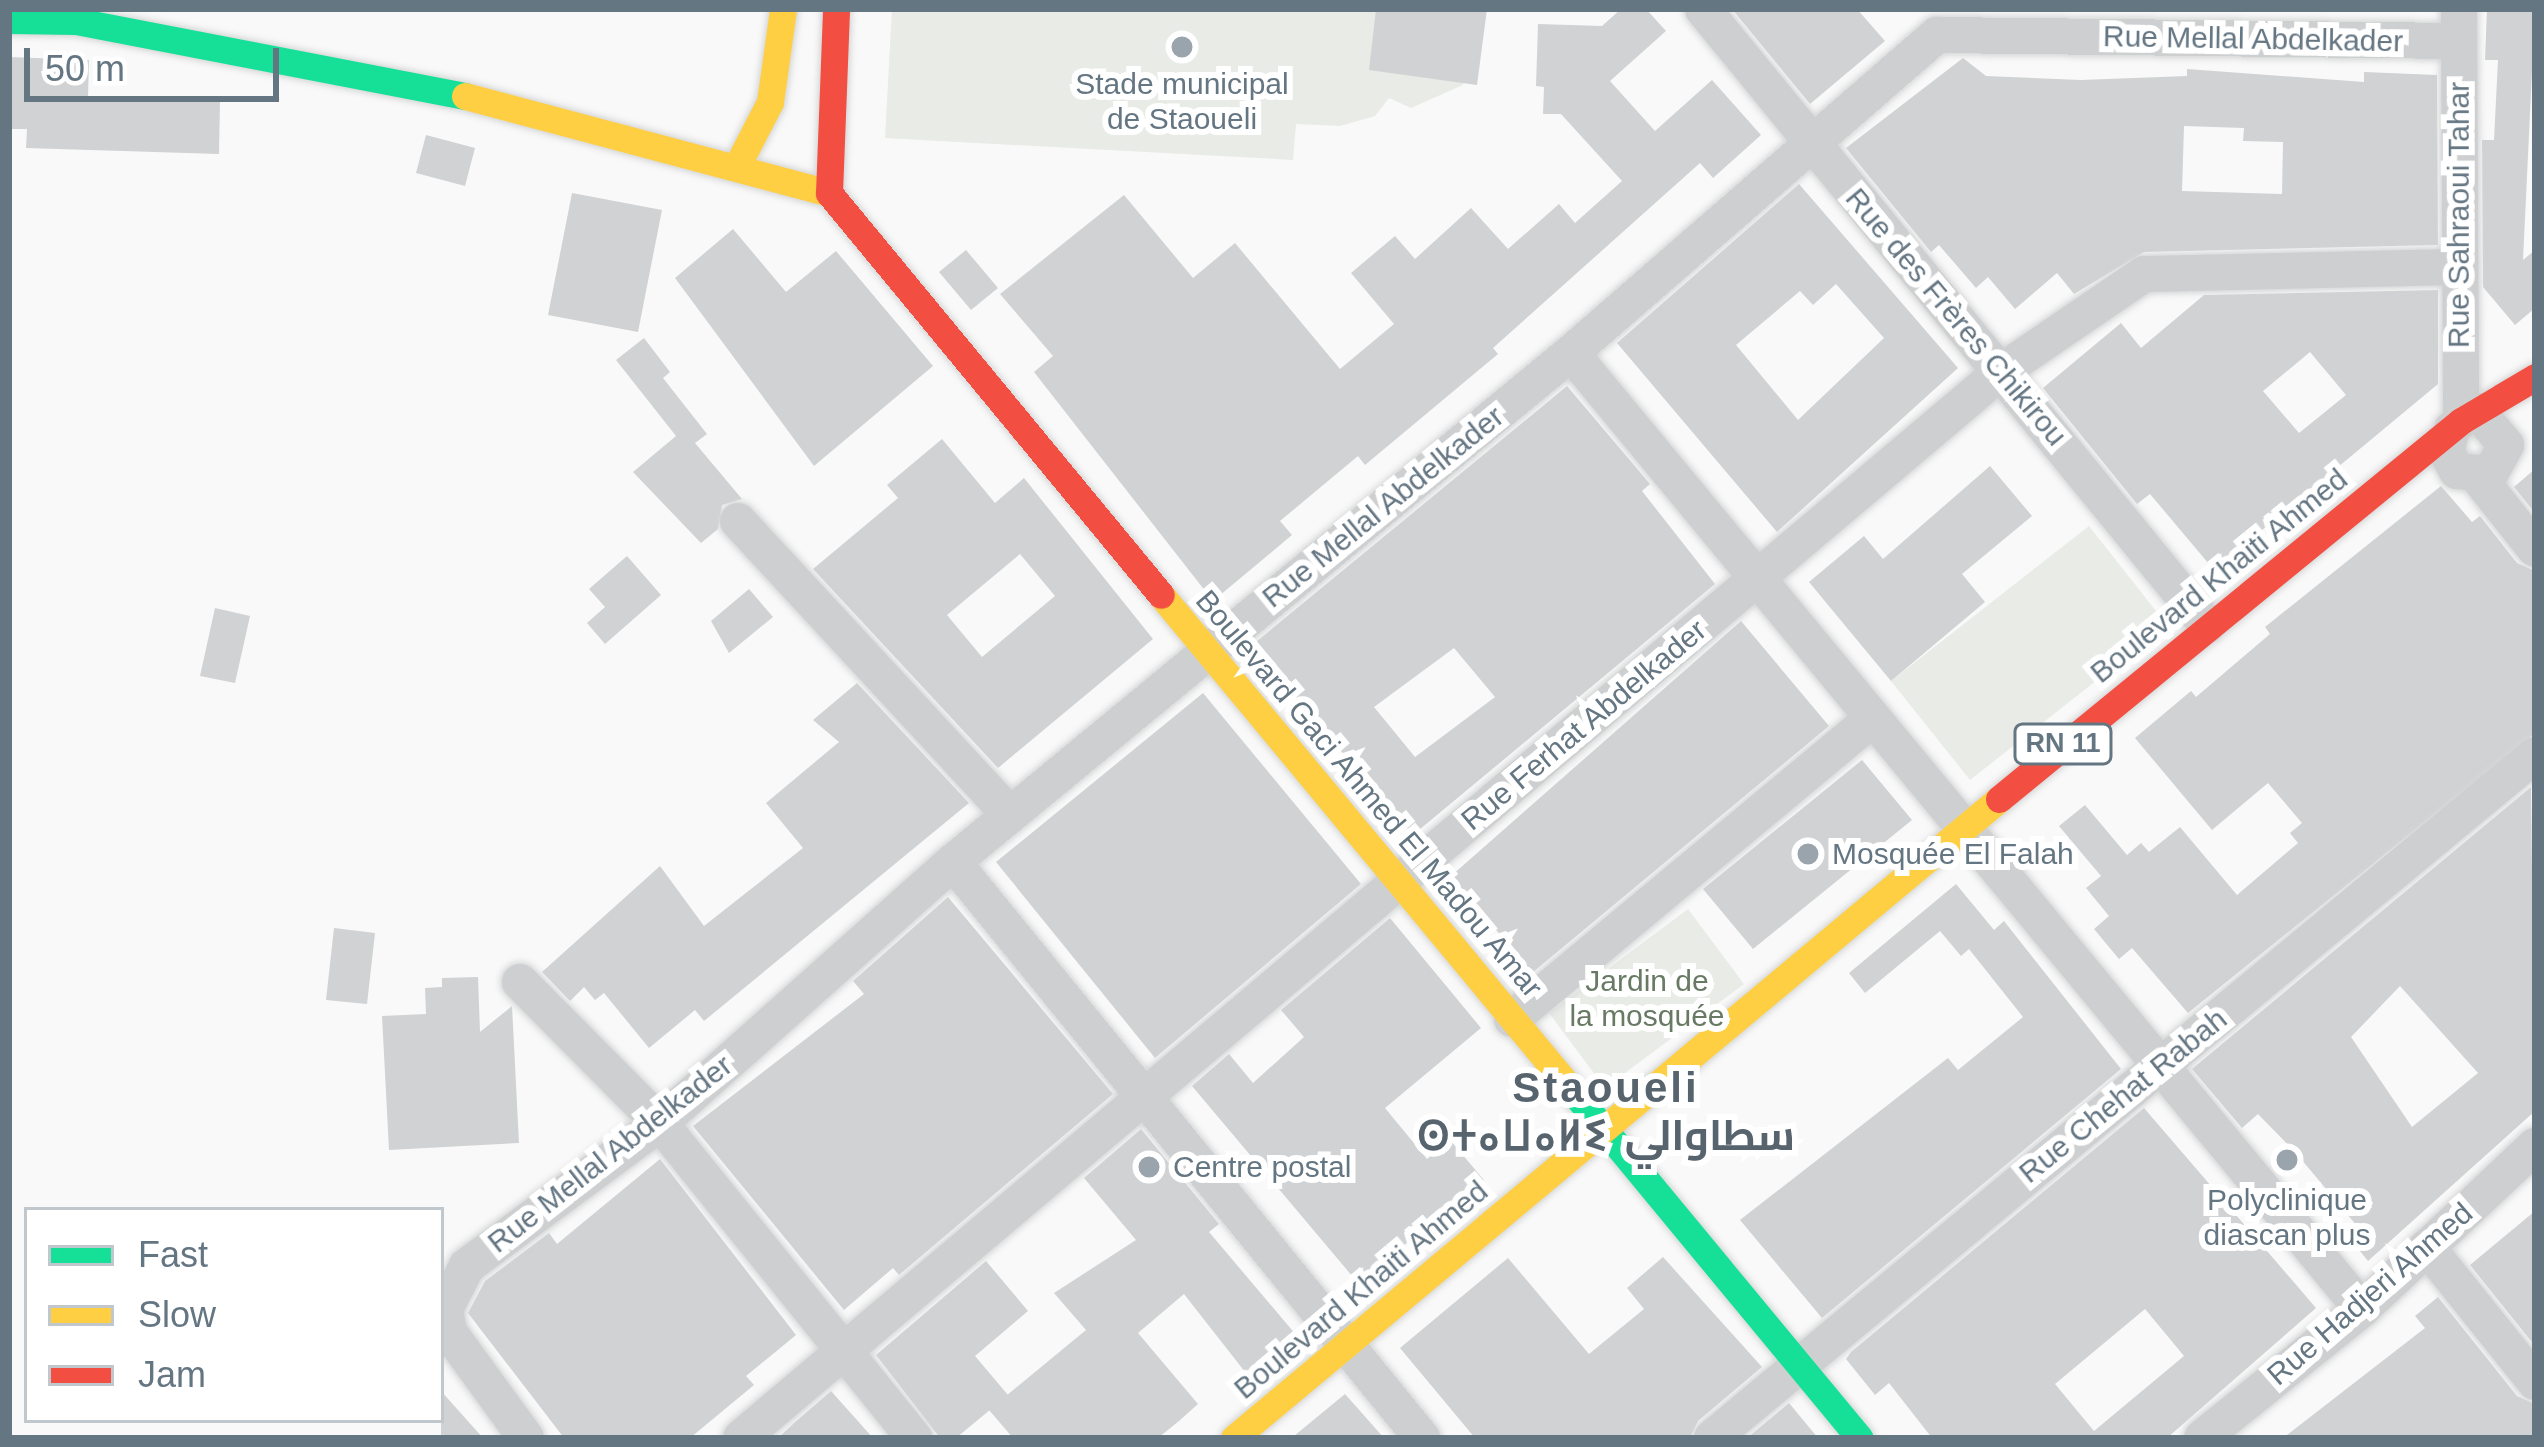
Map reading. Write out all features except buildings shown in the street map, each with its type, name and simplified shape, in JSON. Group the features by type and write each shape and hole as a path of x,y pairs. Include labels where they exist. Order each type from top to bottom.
{"main road":[{"path":"737,166 770,102 783,9"},
{"path":"9,20 76,15 519,106 829,193 836,9"},
{"name":"Boulevard Gaci Ahmed El Madou Amar","path":"829,193 1402,878 1512,1019 1859,1438"},
{"name":"Boulevard Khaiti Ahmed","path":"1234,1438 2207,625 2464,420 2535,376"}],"street":[{"name":"Rue des Frères Chikirou","path":"1703,9 2207,625"},
{"name":"Rue Mellal Abdelkader","path":"526,1438 449,1332 445,1310 467,1266 660,1123 953,862 1571,353 1937,35 2458,25"},
{"name":"Rue Sahraoui Tahar","path":"2458,25 2457,267 2464,420"},
{"name":"Rue Ferhat Abdelkader","path":"741,1438 1151,1098 1402,878 2002,370 2144,274 2457,267"},
{"path":"1571,353 2362,1309"},
{"path":"2479,478 2499,467 2506,445 2464,420 2450,462 2479,478 2535,550"},
{"path":"739,521 1010,814"},
{"path":"1512,1019 1873,718"},
{"name":"Rue Chehat Rabah","path":"1712,1438 2535,754"},
{"path":"953,862 1151,1098 1344,1349 1422,1438"},
{"path":"520,982 660,1123 914,1438"},
{"name":"Rue Hadjeri Ahmed","path":"2202,1438 2362,1309 2530,1161"},
{"path":"2427,1247 2535,1382"}],"green space":[{"name":"Stade municipal de Staoueli","path":"892,9 1484,9 1463,85 1411,108 1389,98 1375,116 1340,126 1296,124 1293,160 885,138"},
{"path":"2089,526 2167,625 1970,780 1891,681"},
{"name":"Jardin de la mosquée","path":"1688,909 1744,984 1605,1088 1549,1013"}],"traffic: fast":[{"path":"9,20 76,21 465,96"},
{"path":"1565,1082 1859,1438"}],"traffic: slow":[{"path":"737,166 770,102 783,9"},
{"path":"465,96 829,193"},
{"path":"1161,595 1565,1082"},
{"path":"1234,1438 1999,799"}],"traffic: jam":[{"path":"829,193 836,9"},
{"path":"829,193 1161,595"},
{"path":"1999,799 2461,421 2535,377"}],"place":[{"name":"Stade municipal de Staoueli","path":"1182,47"},
{"name":"Mosquée El Falah","path":"1808,854"},
{"name":"Polyclinique diascan plus","path":"2287,1160"},
{"name":"Centre postal","path":"1149,1167"}],"district":[{"name":"Staoueli ⵙⵜⴰⵡⴰⵍⵉ سطاوالي","path":"1606,1112"}]}
